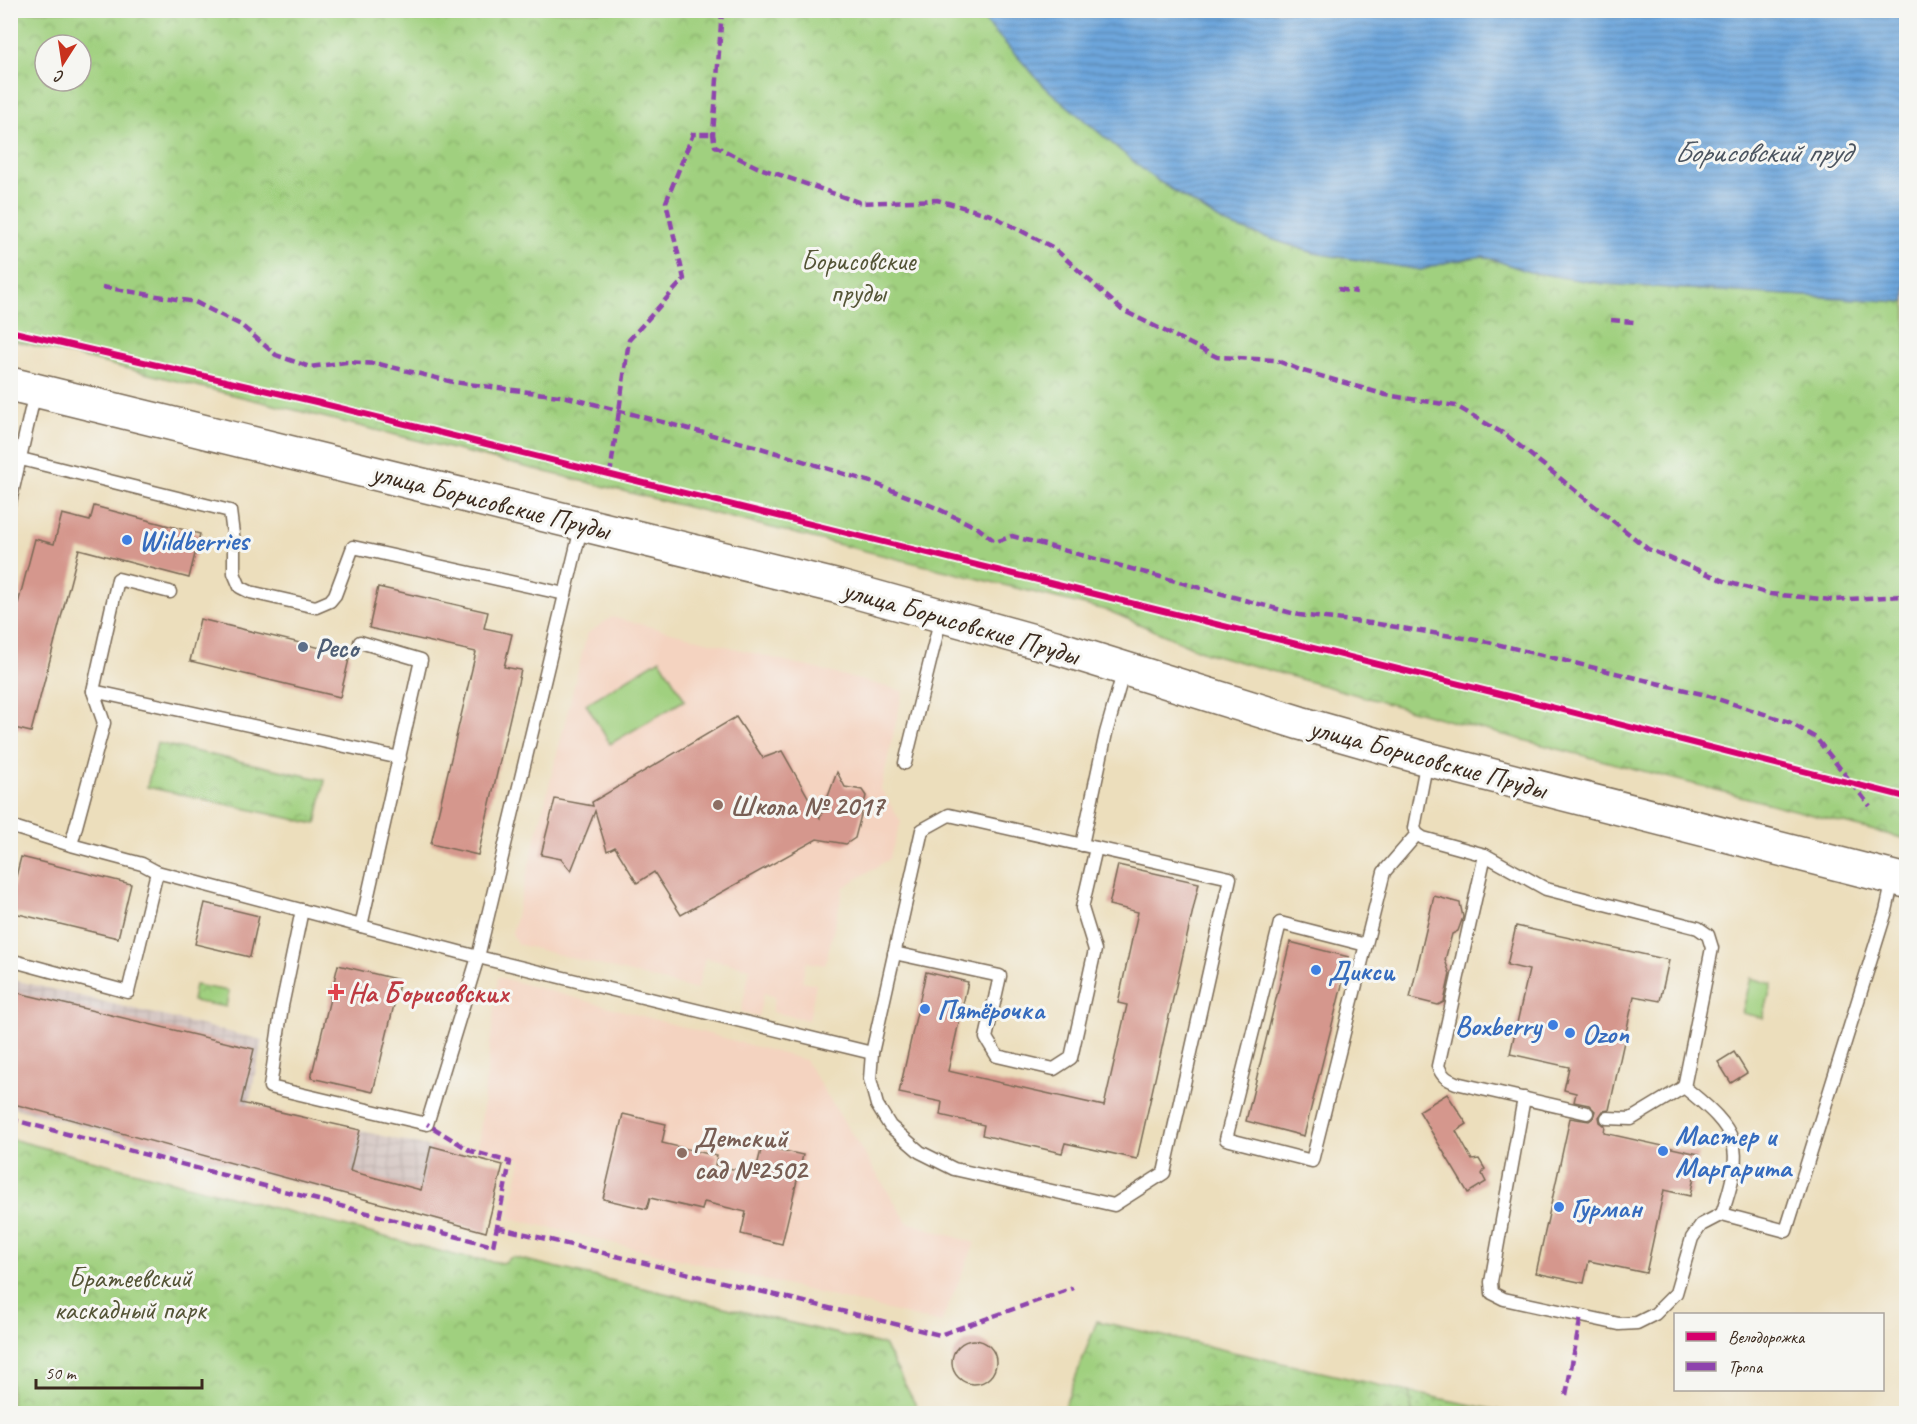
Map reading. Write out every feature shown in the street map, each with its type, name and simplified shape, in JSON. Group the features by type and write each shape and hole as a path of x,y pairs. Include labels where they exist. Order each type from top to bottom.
{"main road":[{"name":"улица Борисовские Пруды","path":"23,387 839,587 942,615 1306,725 1427,759 1900,880"}],"lane":[{"path":"10,502 21,459 23,387"},
{"path":"21,459 230,512 234,542 234,573 240,587 250,592 316,607 330,601 335,596 353,547 565,594"},
{"path":"302,910 282,1006 270,1087 427,1124 478,957 583,523"},
{"path":"71,845 104,723 93,691 118,579 170,592"},
{"path":"905,763 942,615"},
{"path":"360,642 421,660 361,926"},
{"path":"1082,845 1106,733 1125,669"},
{"path":"93,691 400,758"},
{"path":"1427,759 1414,828 1423,838 1485,855 1546,888 1698,928 1708,935 1712,948 1684,1087 1631,1119 1607,1118"},
{"path":"949,815 1082,845 1230,878 1164,1173 1114,1205 954,1169 920,1152 890,1126 877,1105 870,1079 872,1053 922,830 949,815"},
{"path":"10,826 142,864 157,872 478,957 872,1053"},
{"path":"1366,945 1280,923 1227,1139 1312,1161 1366,945 1384,872 1417,834"},
{"path":"894,953 1000,976 986,1038 997,1056 1054,1069 1071,1058 1095,950 1082,908 1096,848"},
{"path":"1485,855 1438,1066 1441,1074 1447,1080 1587,1113"},
{"path":"10,960 128,992 157,872"},
{"path":"1524,1098 1491,1282 1492,1293 1504,1299 1619,1324 1637,1323 1655,1314 1676,1293 1692,1238 1701,1225 1722,1214 1786,1231 1882,922 1900,880"},
{"path":"1684,1087 1713,1111 1730,1132 1736,1151 1731,1185 1722,1214"}],"shaded area":[{"name":"Школа № 2017","path":"612,617 903,691 881,789 901,822 889,859 844,887 825,965 806,962 802,981 816,984 809,1020 772,1012 775,997 764,993 758,1017 741,1012 750,968 705,958 697,990 517,944 512,933 587,634"},
{"name":"Детский сад №2502","path":"498,977 805,1060 907,1222 975,1243 941,1323 510,1218 521,1159 478,1148"},
{"path":"10,979 262,1040 249,1104 503,1165 486,1232 11,1107"}],"green space":[{"name":"Борисовские пруды","path":"11,11 976,11 1046,88 1152,177 1226,224 1314,253 1421,270 1448,262 1483,256 1530,272 1604,284 1906,302 1906,839 1454,722 1204,652 1109,611 11,340"},
{"path":"660,659 685,700 610,744 586,704"},
{"path":"157,743 325,780 316,824 147,787"},
{"path":"1751,978 1772,984 1763,1018 1742,1013"},
{"path":"195,985 229,991 226,1007 192,1001"},
{"name":"Братеевский каскадный парк","path":"11,1139 458,1256 503,1263 512,1257 884,1345 920,1413 11,1413"},
{"path":"1097,1321 1409,1392 1412,1413 1062,1413"},
{"path":"1409,1392 1510,1413 1412,1413"}],"water":[{"name":"Борисовский пруд","path":"976,11 1906,11 1906,302 1604,284 1530,272 1483,256 1448,262 1421,270 1314,253 1226,224 1152,177 1046,88"}],"building":[{"path":"94,506 200,534 189,578 79,549 31,732 10,727 10,634 35,539 54,544 62,514 90,521"},
{"path":"378,587 488,612 484,628 512,634 504,667 521,670 478,855 431,844 476,652 369,628"},
{"path":"200,619 350,655 340,697 190,661"},
{"path":"736,717 763,758 782,751 820,818 837,772 845,787 862,790 866,796 855,838 846,844 817,839 681,915 654,872 637,883 615,847 607,851 595,811 571,871 561,859 541,855 555,799 593,806 592,802"},
{"path":"21,857 131,884 118,938 10,912 10,900"},
{"path":"1118,865 1199,883 1137,1159 1065,1143 1062,1153 982,1135 984,1125 940,1115 942,1102 899,1093 926,972 968,982 948,1071 1104,1106 1127,1005 1118,1003 1138,912 1109,905"},
{"path":"1434,896 1460,903 1463,917 1458,931 1452,934 1445,960 1450,974 1444,1002 1438,1005 1410,998"},
{"path":"205,903 259,916 250,957 195,944"},
{"path":"1516,926 1669,960 1660,1001 1634,996 1609,1110 1603,1111 1599,1117 1600,1122 1605,1126 1604,1133 1699,1154 1690,1196 1664,1190 1646,1273 1589,1261 1584,1283 1536,1273 1570,1118 1589,1121 1593,1118 1595,1111 1589,1105 1574,1102 1576,1093 1564,1090 1569,1067 1510,1054 1529,970 1507,965"},
{"path":"1290,942 1349,957 1304,1136 1246,1121"},
{"path":"338,965 400,980 373,1092 311,1078"},
{"path":"10,991 254,1049 241,1103 360,1130 350,1171 421,1190 431,1146 503,1165 486,1232 10,1103"},
{"path":"1734,1052 1747,1073 1731,1083 1718,1062"},
{"path":"1447,1094 1467,1124 1456,1131 1472,1160 1479,1159 1485,1169 1482,1174 1486,1182 1468,1193 1419,1111"},
{"path":"623,1114 666,1124 662,1143 717,1156 715,1165 755,1174 762,1146 803,1155 782,1244 741,1234 746,1212 704,1202 702,1210 650,1198 647,1209 603,1199"},
{"path":"974,1340 989,1347 996,1362 989,1377 974,1384 959,1377 952,1362 959,1347"}],"marked path":[{"path":"722,10 713,134 715,146 757,167 861,203 937,200 991,215 1054,248 1122,310 1217,357 1276,360 1300,370 1386,395 1456,406 1506,435 1648,549 1727,582 1770,594 1832,600 1906,596"},
{"path":"610,475 629,340 684,279 666,202 693,134 713,134"},
{"path":"102,287 195,302 241,325 276,355 310,367 346,362 379,364 453,382 567,397 754,446 871,482 932,506 978,528 996,542 1012,536 1299,615 1378,624 1488,642 1702,694 1789,722 1816,738 1870,806"},
{"path":"1338,289 1357,292"},
{"path":"1611,320 1634,322"},
{"path":"10,1119 493,1246 510,1162 471,1151 427,1124"},
{"path":"497,1227 940,1335 1073,1288"},
{"path":"1566,1395 1581,1316"}],"cycle path":[{"path":"10,331 316,402 1516,698 1906,797"}],"place":[{"name":"Wildberries","path":"127,540"},
{"name":"Ресо","path":"303,647"},
{"name":"Школа № 2017","path":"718,805"},
{"name":"Дикси","path":"1316,970"},
{"name":"На Борисовских","path":"336,992"},
{"name":"Пятёрочка","path":"925,1009"},
{"name":"Boxberry","path":"1553,1025"},
{"name":"Ozon","path":"1570,1033"},
{"name":"Мастер и Маргарита","path":"1663,1151"},
{"name":"Детский сад №2502","path":"682,1153"},
{"name":"Гурман","path":"1559,1207"}]}
